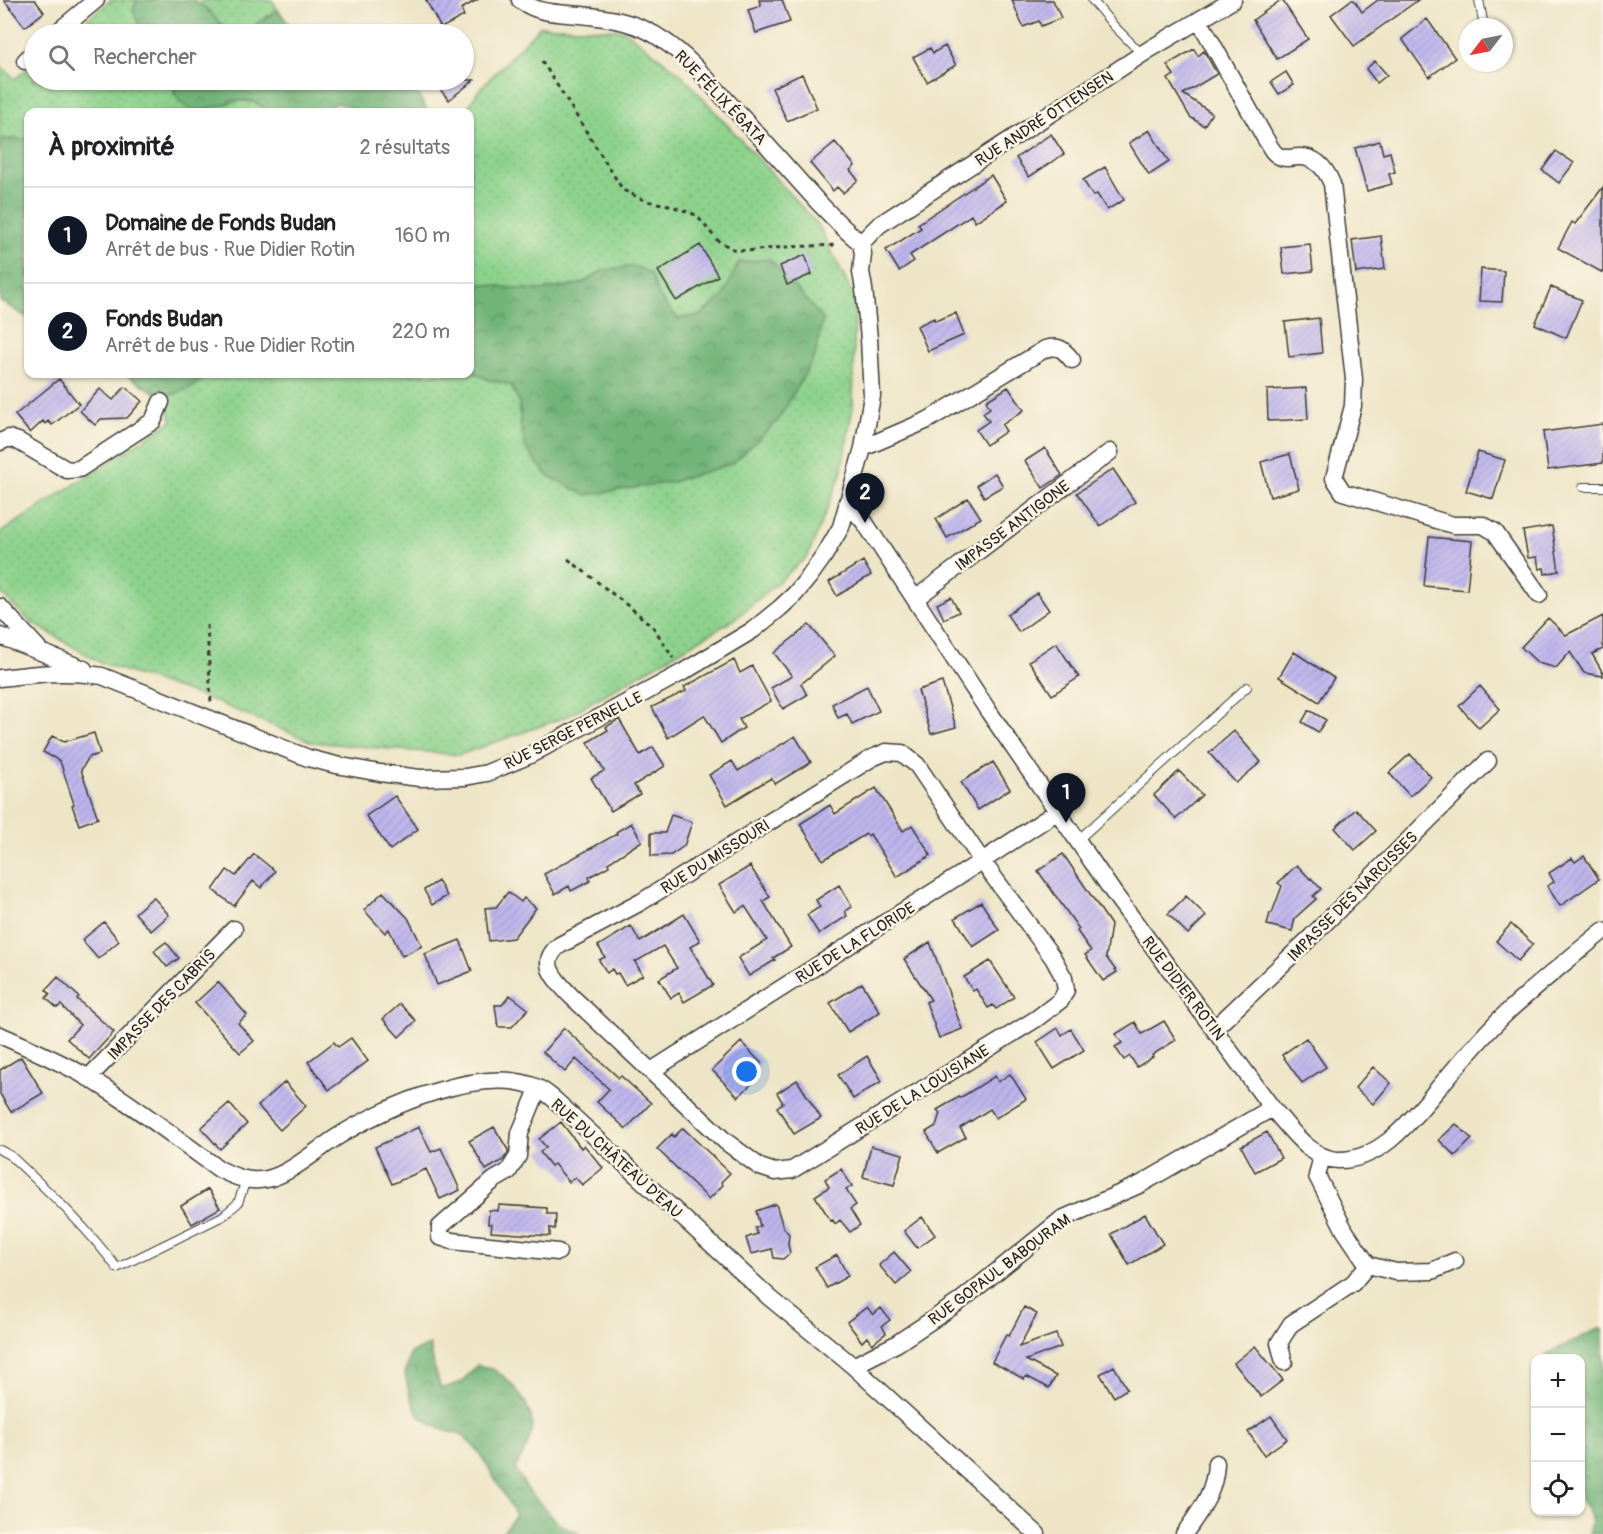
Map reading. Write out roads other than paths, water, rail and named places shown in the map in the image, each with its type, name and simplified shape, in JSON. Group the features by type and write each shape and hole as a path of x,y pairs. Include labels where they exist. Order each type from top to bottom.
{"street":[{"path":"67,24 96,0"},
{"name":"RUE FÉLIX ÉGATA","path":"520,0 533,8 554,14 579,15 634,24 671,45 696,68 848,233 861,243"},
{"name":"RUE ANDRÉ OTTENSEN","path":"861,243 879,225 1138,56 1233,0"},
{"path":"1199,20 1276,155 1283,158 1299,156 1315,160 1324,168 1332,184 1354,379 1353,406 1334,478 1343,492 1453,525 1483,525 1495,532 1539,595"},
{"name":"RUE SERGE PERNELLE","path":"0,678 56,672 82,672 102,676 308,758 380,773 420,778 465,777 487,773 530,755 683,672 753,630 795,594 824,556 841,527 863,448 872,396 869,339 861,272 863,254 861,243"},
{"path":"863,448 928,420 1052,347 1059,348 1072,360"},
{"path":"0,442 9,438 18,441 67,470 79,469 153,421 161,402"},
{"name":"IMPASSE ANTIGONE","path":"915,599 1110,452"},
{"name":"RUE DIDIER ROTIN","path":"848,502 865,523 989,712 1115,895 1272,1108 1309,1148 1322,1156"},
{"path":"0,607 43,653"},
{"path":"0,636 102,676"},
{"name":"RUE DU MISSOURI","path":"651,1071 557,982 548,962 551,953 560,945 641,902 872,758 886,752 902,753 917,765 982,861"},
{"name":"IMPASSE DES NARCISSES","path":"1214,1029 1311,937 1488,761"},
{"name":"RUE DE LA FLORIDE","path":"651,1071 1058,811"},
{"name":"RUE DE LA LOUISIANE","path":"651,1071 725,1141 760,1167 775,1172 792,1170 1026,1025 1061,1000 1066,990 1064,978 1053,958 982,861"},
{"name":"IMPASSE DES CABRIS","path":"88,1078 234,929"},
{"path":"1455,1261 1432,1271 1396,1272 1368,1265 1345,1231 1317,1176 1322,1156 1337,1160 1350,1159 1363,1156 1385,1143 1419,1111 1497,1022 1532,989 1603,931"},
{"name":"RUE DU CHÂTEAU D'EAU","path":"0,1035 88,1078 219,1169 246,1180 270,1179 282,1174 358,1124 435,1091 460,1084 487,1081 523,1084 538,1089 552,1097 770,1298 853,1366 1037,1534"},
{"path":"538,1089 520,1133 518,1156 508,1172 494,1180 440,1227 440,1238 558,1252"},
{"name":"RUE GOPAUL BABOURAM","path":"853,1366 896,1344 959,1302 1062,1219 1142,1184 1272,1108"},
{"path":"1284,1362 1279,1343 1291,1324 1353,1283 1368,1265"},
{"path":"1184,1534 1207,1501 1215,1478 1216,1463"}],"lane":[{"path":"1092,0 1138,56"},
{"path":"1479,0 1482,18"},
{"path":"1583,487 1603,487"},
{"path":"1078,840 1247,687"},
{"path":"0,1150 12,1156 75,1216 117,1268 223,1216 238,1203 246,1180"}],"place":[{"name":"Fonds Budan","path":"865,523"},
{"name":"Domaine de Fonds Budan","path":"1066,823"}]}
